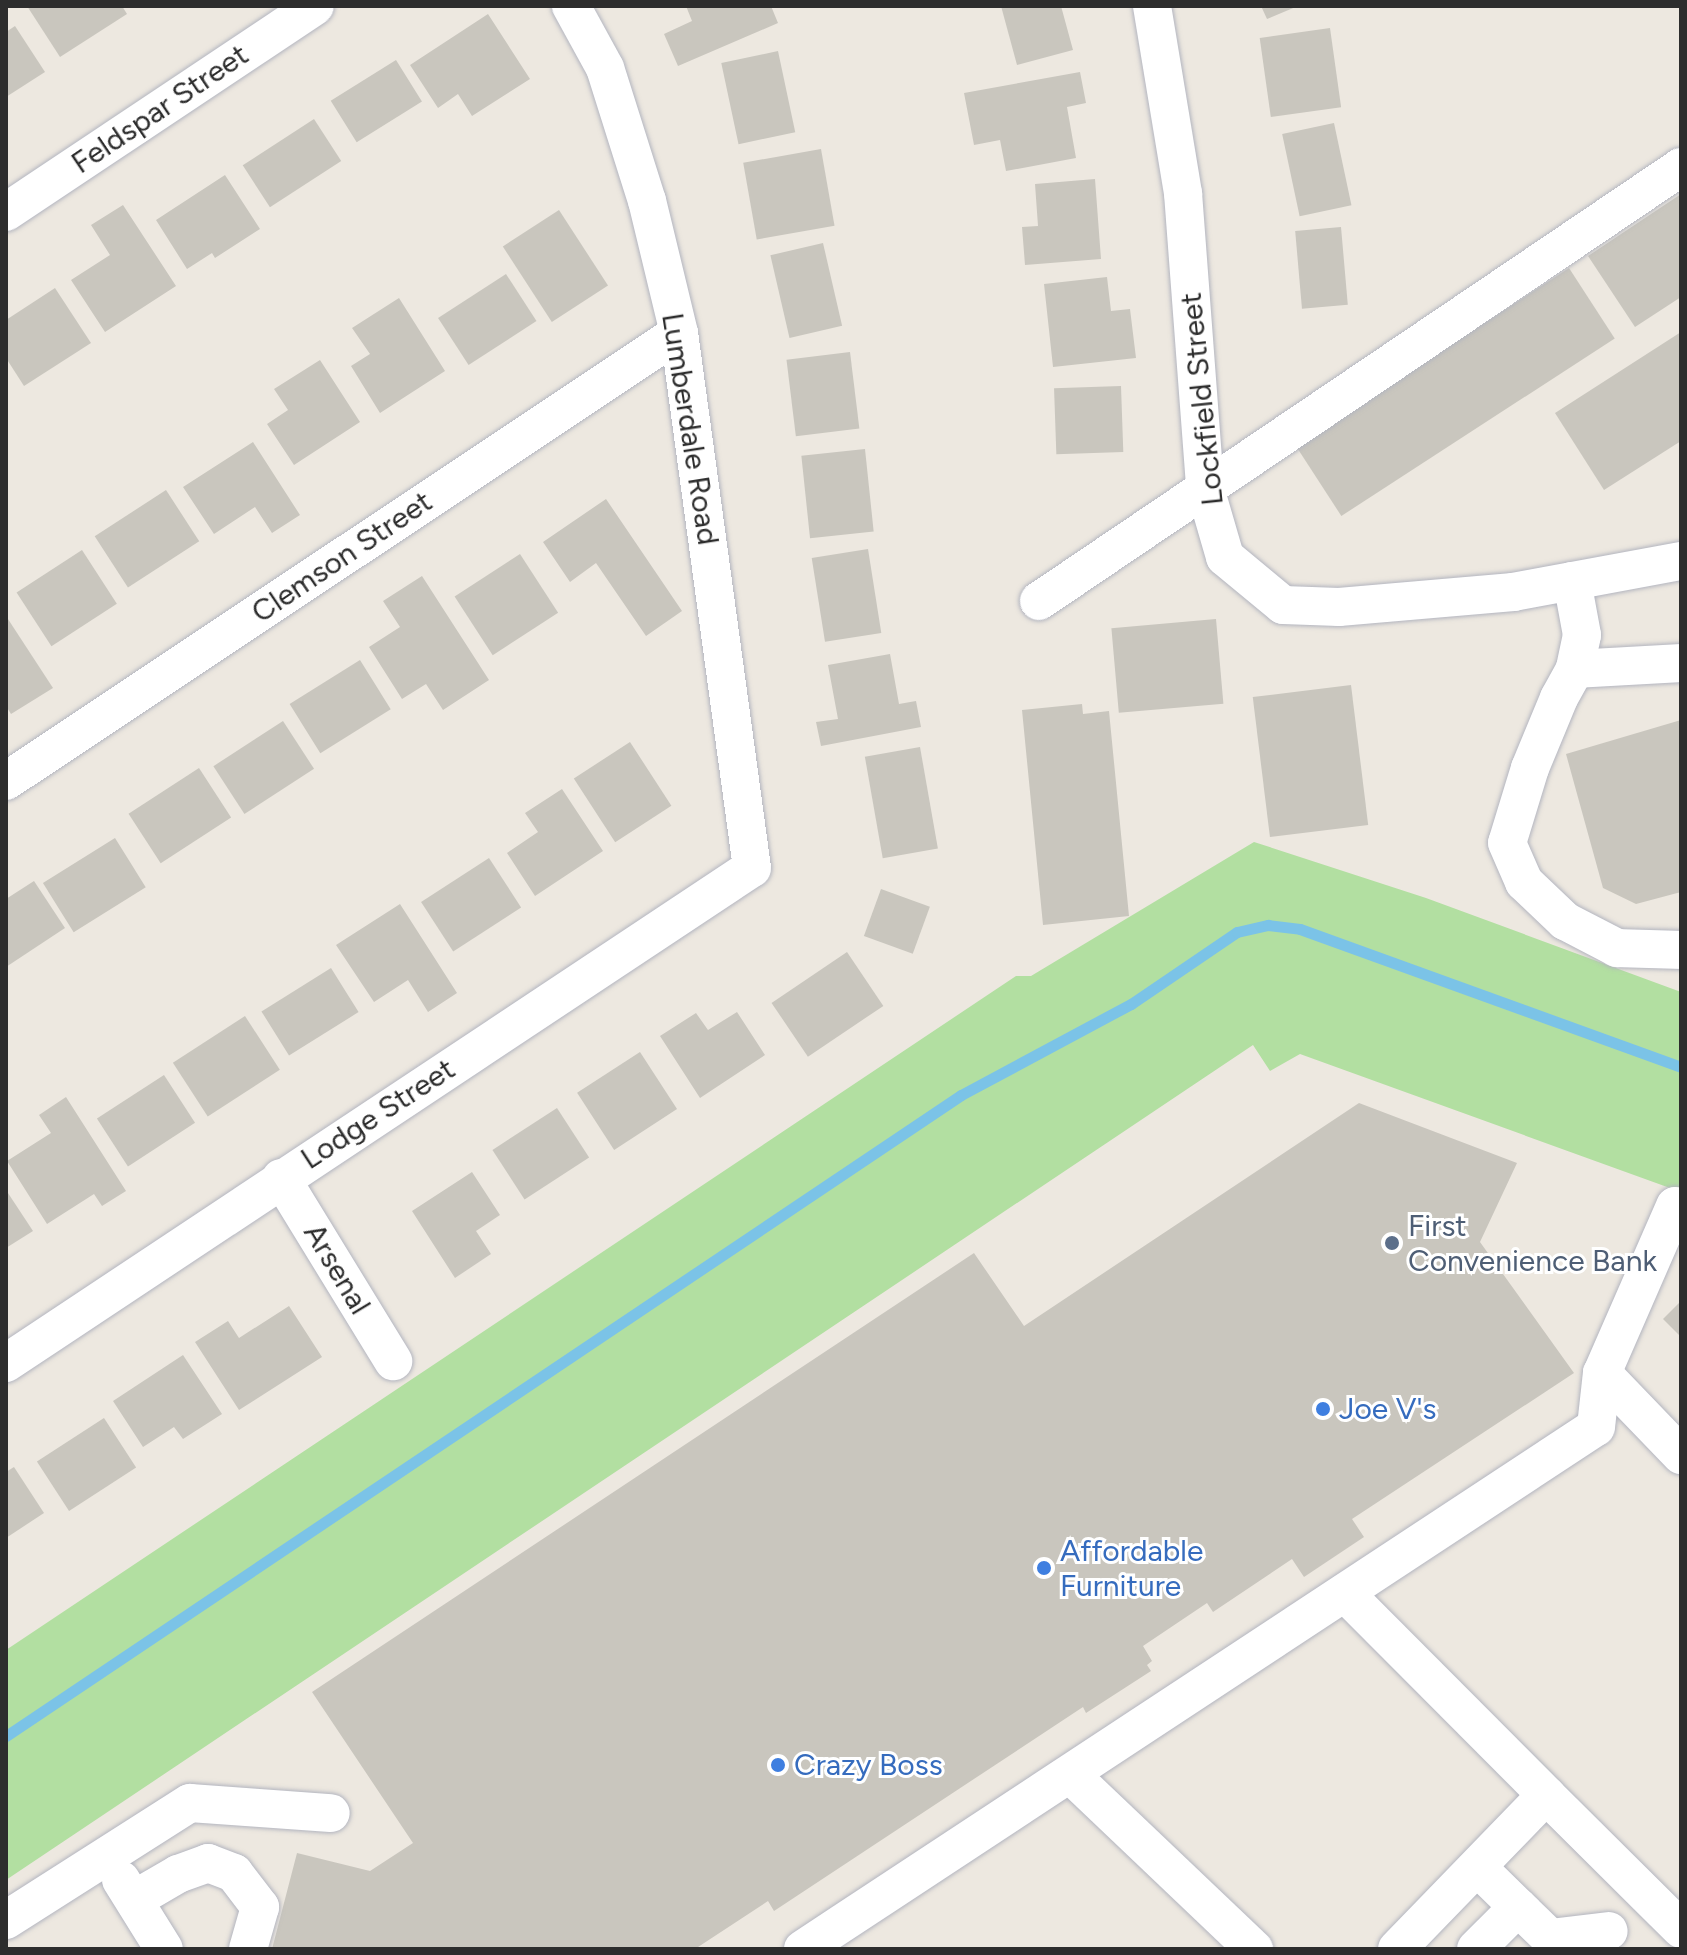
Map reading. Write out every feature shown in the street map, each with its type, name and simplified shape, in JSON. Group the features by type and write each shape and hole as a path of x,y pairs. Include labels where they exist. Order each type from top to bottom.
{"street":[{"name":"Feldspar Street","path":"6,212 315,6"},
{"name":"Lumberdale Road","path":"571,6 605,68 647,201 679,333 752,868"},
{"name":"Lockfield Street","path":"1152,6 1183,193 1205,488 1225,557 1283,605 1339,607 1513,592 1681,561"},
{"path":"1039,601 1681,167"},
{"name":"Clemson Street","path":"6,781 679,333"},
{"path":"1572,581 1582,635 1575,669 1559,698 1530,768 1507,843 1524,882 1565,921 1617,948 1681,950"},
{"path":"1575,669 1681,663"},
{"name":"Lodge Street","path":"6,1363 752,868"},
{"name":"Arsenal","path":"281,1178 393,1361"},
{"path":"803,1949 1596,1427 1602,1373 1675,1206 1681,1208"},
{"path":"1602,1373 1681,1455"},
{"path":"1345,1593 1681,1929"},
{"path":"1071,1775 1254,1949"},
{"path":"1400,1948 1546,1795"},
{"path":"6,1920 190,1803 331,1813"},
{"path":"105,1857 135,1899 164,1949"},
{"path":"135,1899 178,1874 208,1863 234,1873 260,1907 248,1949"},
{"path":"1477,1867 1518,1907 1572,1943"},
{"path":"1476,1949 1518,1907"}],"green space":[{"path":"1254,842 1426,898 1681,992 1681,1192 1300,1054 1270,1071 1253,1045 6,1880 6,1650 1016,976 1031,976"}],"building":[{"path":"27,6 122,6 127,14 60,57"},
{"path":"686,6 771,6 778,23 678,66 664,34 692,21"},
{"path":"1001,6 1061,6 1073,50 1017,65"},
{"path":"1261,6 1298,6 1267,19"},
{"path":"488,14 530,79 472,116 458,94 438,108 410,65"},
{"path":"15,26 45,72 6,97 6,32"},
{"path":"1330,28 1341,107 1271,117 1260,38"},
{"path":"778,51 795,132 739,144 721,63"},
{"path":"396,60 422,102 357,142 331,101"},
{"path":"1080,72 1086,103 1067,107 1076,158 1006,171 1000,140 974,145 964,93"},
{"path":"314,119 341,161 270,207 243,165"},
{"path":"1334,123 1351,205 1300,216 1282,134"},
{"path":"821,149 835,226 757,240 743,163"},
{"path":"225,175 260,229 215,258 212,253 187,269 156,220"},
{"path":"1095,179 1101,259 1025,265 1022,227 1038,226 1035,184"},
{"path":"1681,194 1681,297 1635,327 1588,256"},
{"path":"123,205 176,286 105,332 71,280 110,255 91,225"},
{"path":"559,210 608,285 552,322 503,246"},
{"path":"1341,227 1348,305 1302,309 1295,231"},
{"path":"823,243 842,326 790,338 770,255"},
{"path":"1569,268 1615,338 1341,516 1296,446"},
{"path":"506,274 536,321 469,365 438,318"},
{"path":"1107,277 1111,311 1130,309 1136,358 1053,367 1044,284"},
{"path":"55,288 91,343 24,386 6,358 6,320"},
{"path":"399,298 445,371 380,413 351,366 370,354 352,328"},
{"path":"1681,332 1681,441 1604,490 1555,413"},
{"path":"850,352 859,428 796,436 786,360"},
{"path":"320,360 360,422 294,465 267,424 288,410 274,389"},
{"path":"1121,386 1123,452 1056,454 1054,388"},
{"path":"253,442 300,515 272,533 255,507 214,534 183,487"},
{"path":"865,449 874,532 810,538 801,456"},
{"path":"166,490 199,541 128,587 95,536"},
{"path":"606,499 682,611 646,636 596,563 570,582 543,542"},
{"path":"868,549 881,633 825,642 812,558"},
{"path":"82,550 117,604 51,646 17,592"},
{"path":"520,554 558,613 493,655 455,596"},
{"path":"422,576 489,680 443,710 426,684 402,699 369,647 400,627 383,601"},
{"path":"6,616 53,688 11,714 6,706"},
{"path":"1216,619 1223,704 1119,713 1111,628"},
{"path":"890,654 899,704 916,701 921,727 821,746 816,722 838,719 828,665"},
{"path":"360,660 391,709 320,753 290,704"},
{"path":"1351,685 1368,825 1270,837 1253,697"},
{"path":"1082,704 1083,714 1109,711 1129,916 1043,925 1022,710"},
{"path":"1681,720 1681,892 1636,904 1603,888 1566,754"},
{"path":"283,721 314,769 244,814 213,766"},
{"path":"630,742 671,806 615,842 574,778"},
{"path":"920,747 938,848 883,858 865,757"},
{"path":"199,768 231,817 161,863 129,814"},
{"path":"562,789 603,851 535,896 507,853 538,832 525,813"},
{"path":"115,838 146,887 74,932 43,883"},
{"path":"489,858 521,907 453,952 421,902"},
{"path":"34,881 65,928 6,967 6,899"},
{"path":"881,889 930,907 913,954 864,936"},
{"path":"400,904 457,993 428,1012 408,980 374,1002 336,945"},
{"path":"847,952 883,1006 808,1057 772,1003"},
{"path":"331,968 359,1012 289,1056 261,1011"},
{"path":"737,1012 765,1055 700,1098 660,1036 696,1013 708,1030"},
{"path":"245,1016 280,1070 208,1117 173,1063"},
{"path":"640,1052 677,1109 614,1150 577,1093"},
{"path":"164,1075 195,1123 128,1166 97,1119"},
{"path":"66,1097 126,1191 102,1206 94,1194 47,1224 7,1161 51,1133 39,1115"},
{"path":"1359,1103 1517,1163 1480,1242 1574,1373 1352,1519 1364,1537 1304,1577 1292,1559 1213,1612 1207,1603 1143,1646 1152,1661 1147,1665 1151,1671 1086,1713 1083,1707 774,1911 768,1901 695,1949 272,1949 297,1853 370,1871 413,1843 312,1692 974,1253 1024,1326"},
{"path":"557,1108 589,1157 525,1199 492,1150"},
{"path":"472,1172 500,1215 476,1231 491,1254 455,1278 412,1211"},
{"path":"6,1190 33,1231 6,1248"},
{"path":"1681,1301 1681,1337 1663,1319"},
{"path":"289,1306 322,1357 239,1410 195,1342 228,1321 239,1338"},
{"path":"183,1355 222,1414 183,1439 174,1427 143,1447 113,1401"},
{"path":"104,1418 136,1467 69,1511 37,1462"},
{"path":"14,1467 44,1513 6,1538 6,1472"}],"waterway":[{"path":"6,1736 961,1095 1131,1004 1237,932 1268,925 1300,929 1681,1067"}],"place":[{"name":"First Convenience Bank","path":"1392,1243"},
{"name":"Joe V's","path":"1323,1409"},
{"name":"Affordable Furniture","path":"1044,1568"},
{"name":"Crazy Boss","path":"778,1765"}]}
